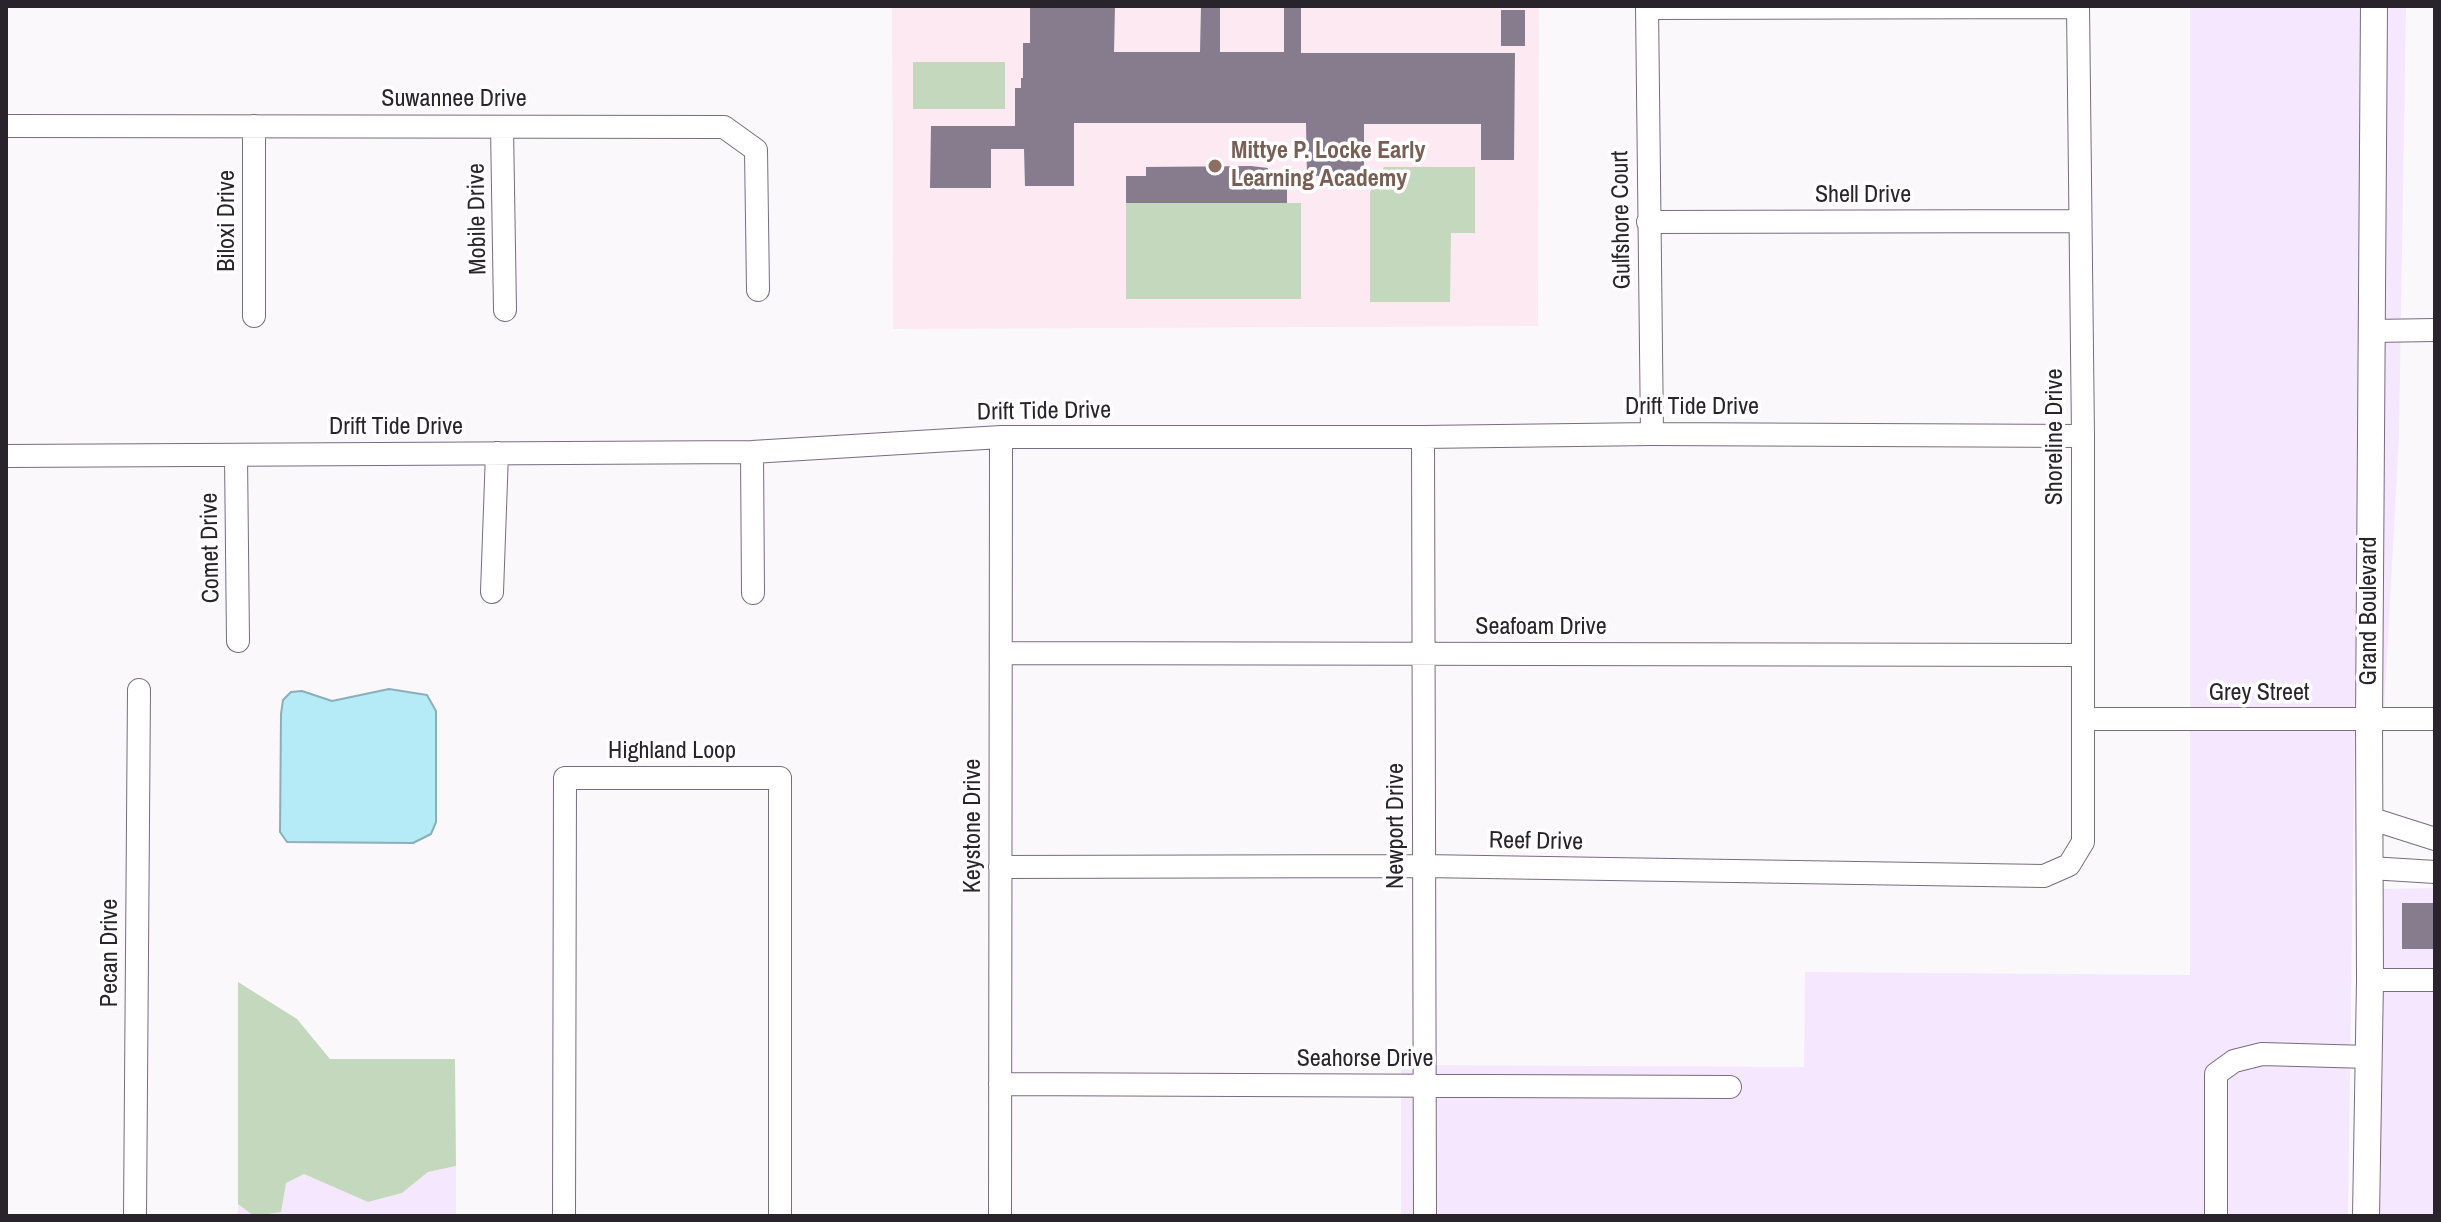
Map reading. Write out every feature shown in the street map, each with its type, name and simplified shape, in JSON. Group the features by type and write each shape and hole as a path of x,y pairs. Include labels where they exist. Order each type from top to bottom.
{"main road":[{"name":"Grand Boulevard","path":"2366,1216 2370,980 2374,6"}],"street":[{"path":"1647,7 2078,6"},
{"name":"Shoreline Drive","path":"2069,865 2083,842 2083,436 2078,6"},
{"name":"Gulfshore Court","path":"1647,7 1652,434"},
{"name":"Suwannee Drive","path":"6,126 724,127 756,150 758,290"},
{"name":"Biloxi Drive","path":"254,126 254,316"},
{"name":"Mobile Drive","path":"502,127 505,310"},
{"name":"Shell Drive","path":"1648,222 2079,221"},
{"path":"2372,331 2435,330"},
{"name":"Drift Tide Drive","path":"6,456 752,452 1001,437 2083,436"},
{"name":"Keystone Drive","path":"1000,1216 1001,437"},
{"name":"Newport Drive","path":"1423,437 1425,1216"},
{"path":"752,452 753,593"},
{"path":"492,592 497,453"},
{"name":"Comet Drive","path":"236,455 238,641"},
{"name":"Seafoam Drive","path":"1001,653 2082,655"},
{"name":"Pecan Drive","path":"135,1216 139,690"},
{"name":"Grey Street","path":"2084,719 2435,719"},
{"name":"Highland Loop","path":"564,1216 565,778 780,778 780,1216"},
{"path":"2369,818 2435,839"},
{"name":"Reef Drive","path":"1000,867 1423,866 2044,876 2069,865"},
{"path":"2370,868 2435,872"},
{"path":"2370,980 2435,980"},
{"path":"2216,1216 2216,1074 2234,1061 2262,1054 2369,1057"},
{"name":"Seahorse Drive","path":"1000,1084 1730,1087"}],"shaded area":[{"name":"Mittye P. Locke Early Learning Academy","path":"892,6 1539,6 1538,326 893,329"},
{"path":"2190,6 2365,6 2348,1216 1401,1216 1401,1065 1804,1067 1805,972 2190,975"},
{"path":"2386,6 2406,6 2399,436 2380,786"},
{"path":"2435,888 2435,1216 2377,1216 2381,889"},
{"path":"456,1166 456,1216 255,1216 286,1183 304,1174 368,1202 402,1193 428,1172"},
{"path":"238,1204 255,1216 238,1216"}],"green space":[{"path":"913,62 1005,62 1005,109 913,109"},
{"path":"1384,167 1475,167 1475,233 1451,233 1450,302 1370,302 1370,192"},
{"path":"1126,203 1301,203 1301,299 1126,299"},
{"path":"238,982 297,1019 330,1059 455,1059 456,1166 428,1172 402,1193 368,1202 304,1174 286,1183 281,1212 254,1216 238,1204"}],"water":[{"path":"389,689 427,695 436,711 436,822 431,834 413,843 287,842 280,832 283,700 291,692 302,691 332,701"}],"building":[{"path":"1030,6 1115,6 1114,52 1200,52 1201,6 1220,6 1220,52 1284,52 1284,6 1301,6 1301,53 1515,53 1514,160 1481,160 1481,124 1364,124 1364,175 1307,176 1306,123 1074,123 1074,186 1025,186 1024,149 991,149 991,188 930,188 931,126 1015,126 1015,88 1021,88 1023,78 1023,43 1030,43"},
{"path":"1501,10 1525,10 1525,46 1501,46"},
{"path":"1146,167 1268,168 1268,175 1287,175 1287,203 1126,203 1126,176 1146,176"},
{"path":"2402,903 2435,903 2435,949 2402,949"}],"place":[{"name":"Mittye P. Locke Early Learning Academy","path":"1215,166"}]}
